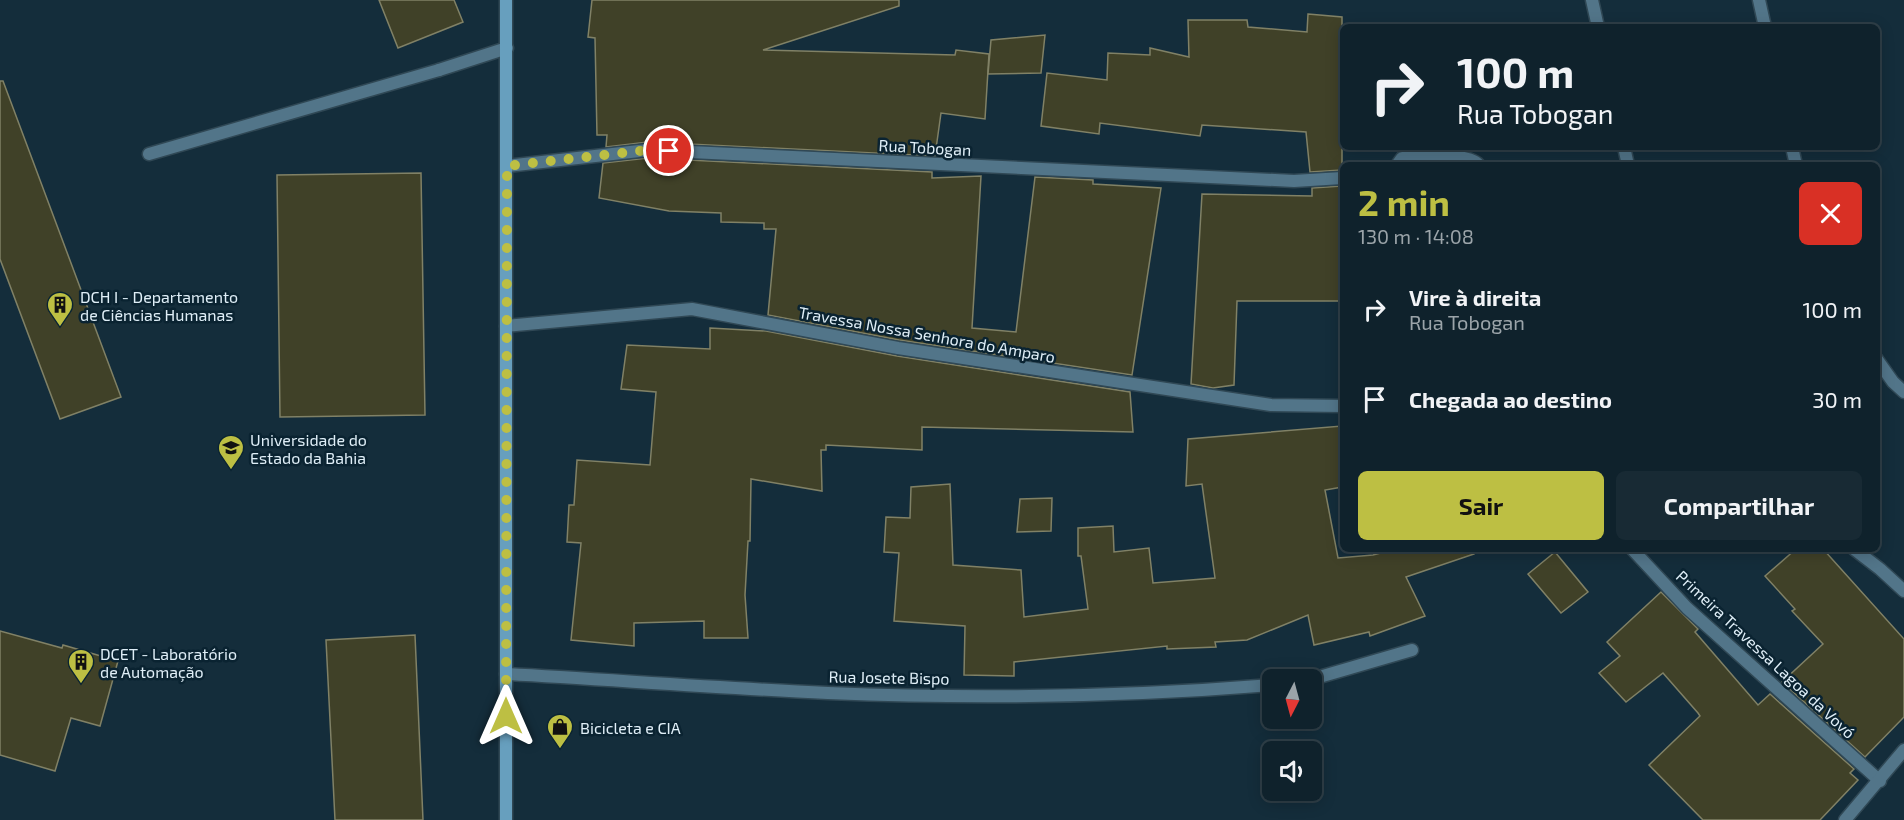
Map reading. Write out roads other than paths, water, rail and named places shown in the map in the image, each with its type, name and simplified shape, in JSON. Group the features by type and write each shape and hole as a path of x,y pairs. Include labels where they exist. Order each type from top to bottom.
{"main road":[{"path":"506,0 506,820"}],"street":[{"path":"1592,0 1597,24"},
{"path":"1759,0 1764,24"},
{"path":"149,154 507,48"},
{"name":"Rua Tobogan","path":"507,166 648,150 1282,181 1340,178"},
{"path":"1399,162 1402,158 1448,156 1468,158 1474,162"},
{"name":"Travessa Nossa Senhora do Amparo","path":"506,326 692,309 898,348 1248,402 1271,405 1340,406"},
{"path":"1880,364 1893,382 1904,392"},
{"name":"Primeira Travessa Lagoa da Vovó","path":"1635,552 1687,608 1880,781"},
{"path":"1858,552 1881,569 1904,591"},
{"path":"1322,676 1412,650"},
{"name":"Rua Josete Bispo","path":"506,674 829,693 975,696 1179,692 1262,686"},
{"path":"1845,820 1904,750"}],"place":[{"name":"DCH I - Departamento de Ciências Humanas","path":"60,328"},
{"name":"Universidade do Estado da Bahia","path":"231,471"},
{"name":"DCET - Laboratório de Automação","path":"81,685"},
{"name":"Bicicleta e CIA","path":"560,750"}]}
